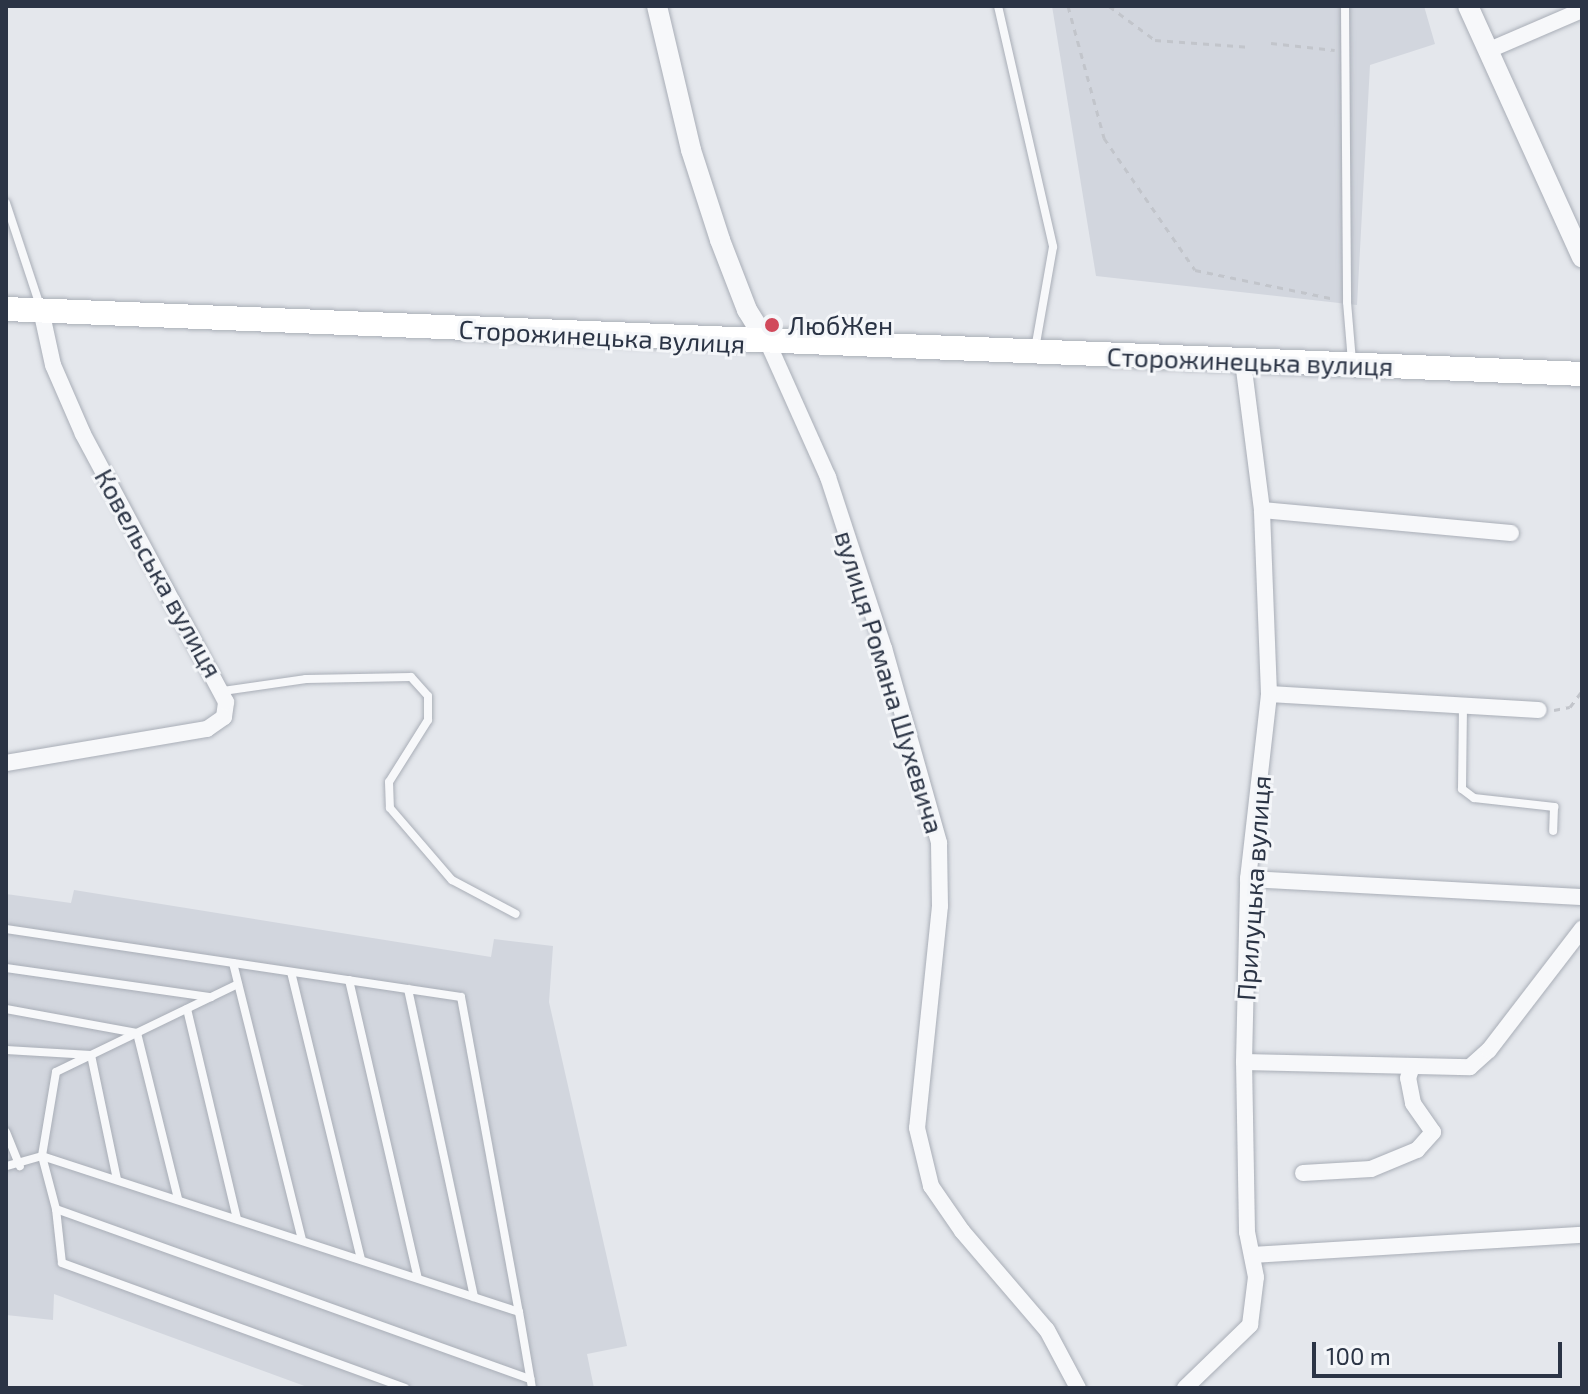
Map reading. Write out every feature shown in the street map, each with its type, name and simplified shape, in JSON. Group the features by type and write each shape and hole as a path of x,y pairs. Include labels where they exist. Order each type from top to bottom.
{"main road":[{"name":"Сторожинецька вулиця","path":"6,309 768,343 1582,374"}],"street":[{"name":"вулиця Романа Шухевича","path":"657,6 691,150 720,240 747,310 768,343 828,477 884,648 939,843 940,906 917,1128 931,1186 962,1231 1047,1330 1078,1388"},
{"path":"1468,6 1549,176 1582,257"},
{"path":"1487,51 1582,10"},
{"name":"Ковельська вулиця","path":"6,763 207,729 224,717 223,691 83,434 53,365 41,310"},
{"name":"Прилуцька вулиця","path":"1185,1388 1250,1325 1256,1277 1252,1255 1244,1062 1248,879 1269,694 1262,510 1243,361"},
{"path":"1262,510 1511,533"},
{"path":"1269,694 1539,710"},
{"path":"1248,879 1582,897"},
{"path":"1244,1062 1470,1067 1479,1061 1582,929"},
{"path":"1303,1173 1371,1169 1417,1150 1433,1132 1413,1103 1408,1078 1412,1067"},
{"path":"1252,1255 1582,1235"}],"lane":[{"path":"998,6 1053,247 1034,353"},
{"path":"1345,6 1342,51 1347,302 1353,365"},
{"path":"6,203 41,310"},
{"path":"223,691 306,679 411,677 428,696 428,720 389,782 385,793 390,808 452,880 516,914"},
{"path":"1463,705 1462,789 1474,798 1554,807 1553,831"},
{"path":"6,929 461,997 531,1383 56,1209"},
{"path":"233,963 302,1240"},
{"path":"6,968 211,997"},
{"path":"291,972 361,1260"},
{"path":"349,980 418,1278"},
{"path":"238,984 56,1072 42,1156 56,1209 62,1263 405,1388"},
{"path":"408,989 474,1297"},
{"path":"6,1009 137,1033"},
{"path":"187,1009 237,1219"},
{"path":"137,1033 178,1199"},
{"path":"6,1050 91,1055"},
{"path":"91,1055 117,1179"},
{"path":"6,1132 20,1166"},
{"path":"6,1166 20,1166 42,1156 519,1312"}],"path":[{"path":"1068,6 1104,138 1195,270 1347,302"},
{"path":"1109,6 1155,40 1251,47"},
{"path":"1271,43 1342,51"},
{"path":"1539,710 1570,707 1582,691"}],"shaded area":[{"path":"1052,6 1424,6 1435,44 1370,65 1357,305 1096,276"},
{"path":"74,890 491,957 494,939 553,946 549,1002 627,1346 587,1354 594,1388 310,1388 54,1294 53,1320 6,1315 6,894 71,903"}],"place":[{"name":"ЛюбЖен","path":"772,325"}]}
